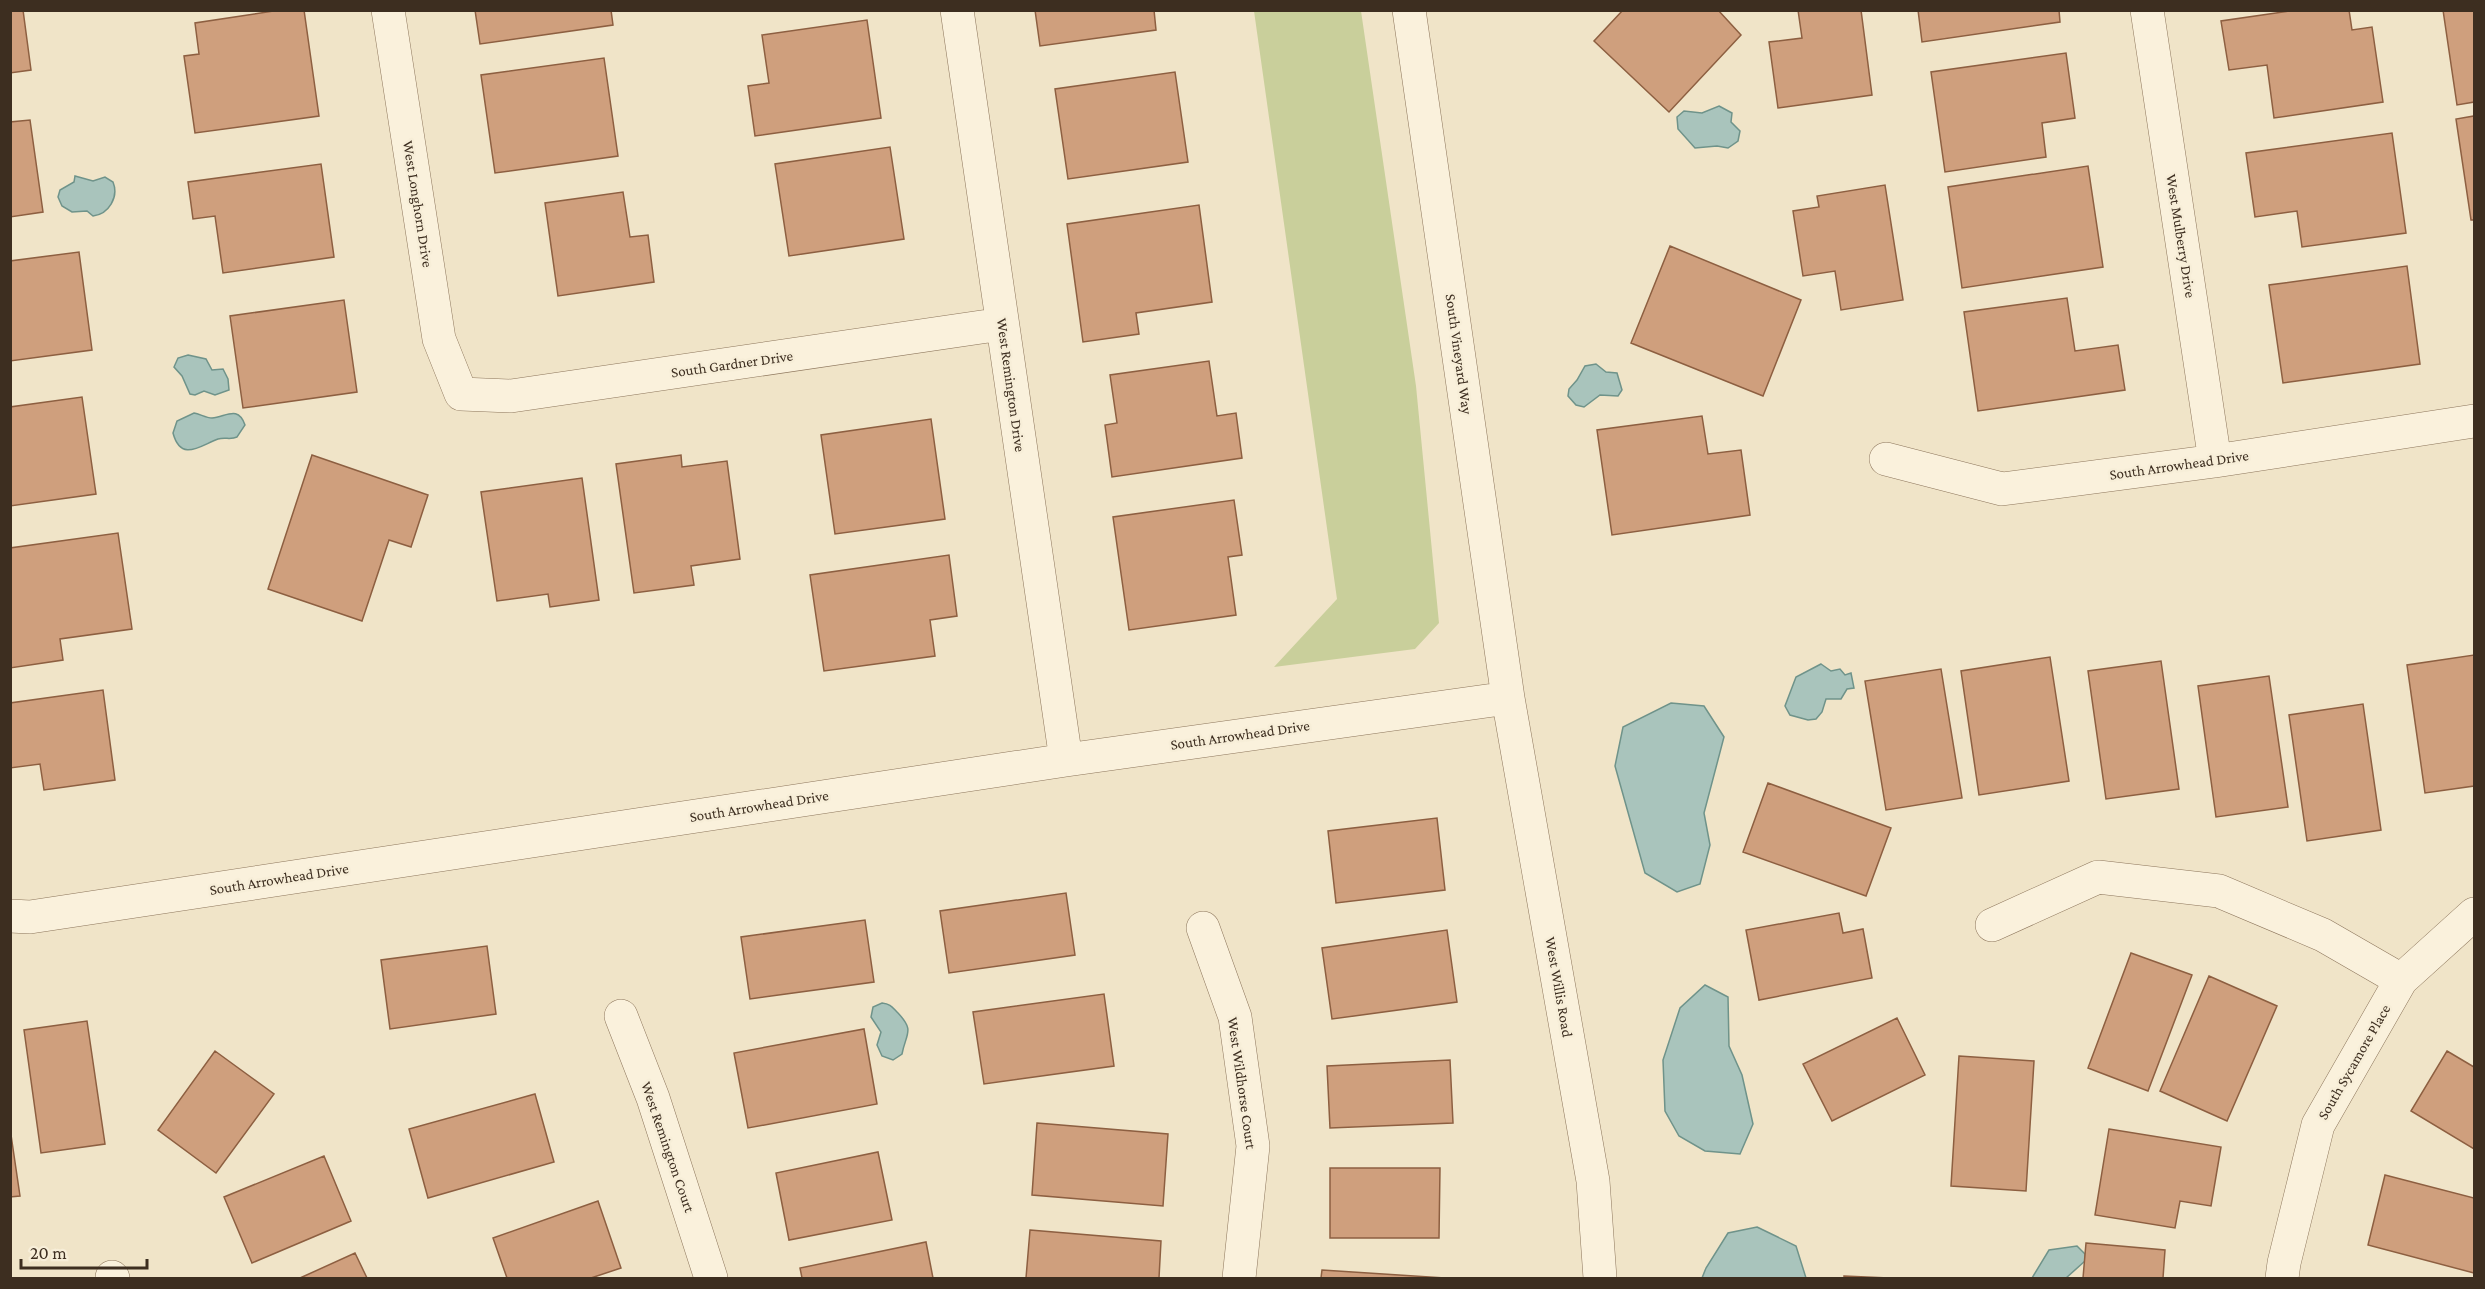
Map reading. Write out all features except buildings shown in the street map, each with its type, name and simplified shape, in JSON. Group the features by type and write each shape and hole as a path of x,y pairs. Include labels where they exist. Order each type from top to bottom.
{"street":[{"name":"West Longhorn Drive","path":"388,10 440,339 461,394"},
{"name":"West Remington Drive","path":"957,10 1066,760"},
{"name":"South Vineyard Way","path":"1409,10 1509,698"},
{"name":"West Mulberry Drive","path":"2147,10 2215,461"},
{"name":"South Gardner Drive","path":"461,394 511,396 1002,324"},
{"name":"South Arrowhead Drive","path":"1886,459 2002,489 2215,461 2475,421"},
{"name":"South Arrowhead Drive","path":"10,916 41,915 1066,760 1509,698"},
{"name":"West Willis Road","path":"1509,698 1593,1181 1600,1278"},
{"path":"1992,925 2098,877 2219,891 2323,935 2401,980"},
{"name":"South Sycamore Place","path":"2282,1278 2318,1125 2401,980 2475,914"},
{"name":"West Wildhorse Court","path":"1203,928 1235,1017 1253,1146 1239,1278"},
{"name":"West Remington Court","path":"621,1016 653,1098 711,1278"}],"green space":[{"path":"1254,11 1361,11 1416,386 1439,623 1415,649 1274,667 1337,599"}],"water":[{"path":"1719,106 1732,113 1731,122 1740,131 1738,141 1728,148 1717,146 1695,148 1678,129 1677,117 1684,111 1702,113"},
{"path":"75,176 93,181 105,177 113,182 114,199 104,212 93,216 87,211 72,212 62,206 58,197 60,190 74,182"},
{"path":"188,355 206,359 212,370 223,369 228,379 229,390 215,395 204,391 195,395 190,394 182,376 174,367 178,358"},
{"path":"1596,364 1606,372 1617,373 1622,390 1618,396 1600,395 1584,407 1576,405 1568,396 1569,389 1585,366"},
{"path":"194,413 212,418 235,414 239,415 245,425 237,437 218,439 198,448 186,450 177,442 173,433 177,421"},
{"path":"1821,664 1831,671 1840,669 1845,675 1851,673 1854,688 1847,689 1841,699 1826,699 1822,712 1816,719 1808,720 1790,715 1785,706 1796,677"},
{"path":"1671,703 1704,706 1724,737 1704,813 1710,845 1700,884 1677,892 1645,873 1615,766 1623,727"},
{"path":"1705,985 1728,997 1729,1046 1742,1075 1753,1124 1740,1154 1705,1151 1679,1136 1665,1111 1663,1060 1680,1008"},
{"path":"882,1003 893,1007 908,1028 902,1054 893,1060 882,1056 877,1045 881,1032 871,1017 873,1007"},
{"path":"1757,1227 1796,1246 1806,1278 1702,1278 1728,1233"},
{"path":"2077,1246 2085,1254 2085,1261 2066,1278 2032,1278 2049,1250"}]}
